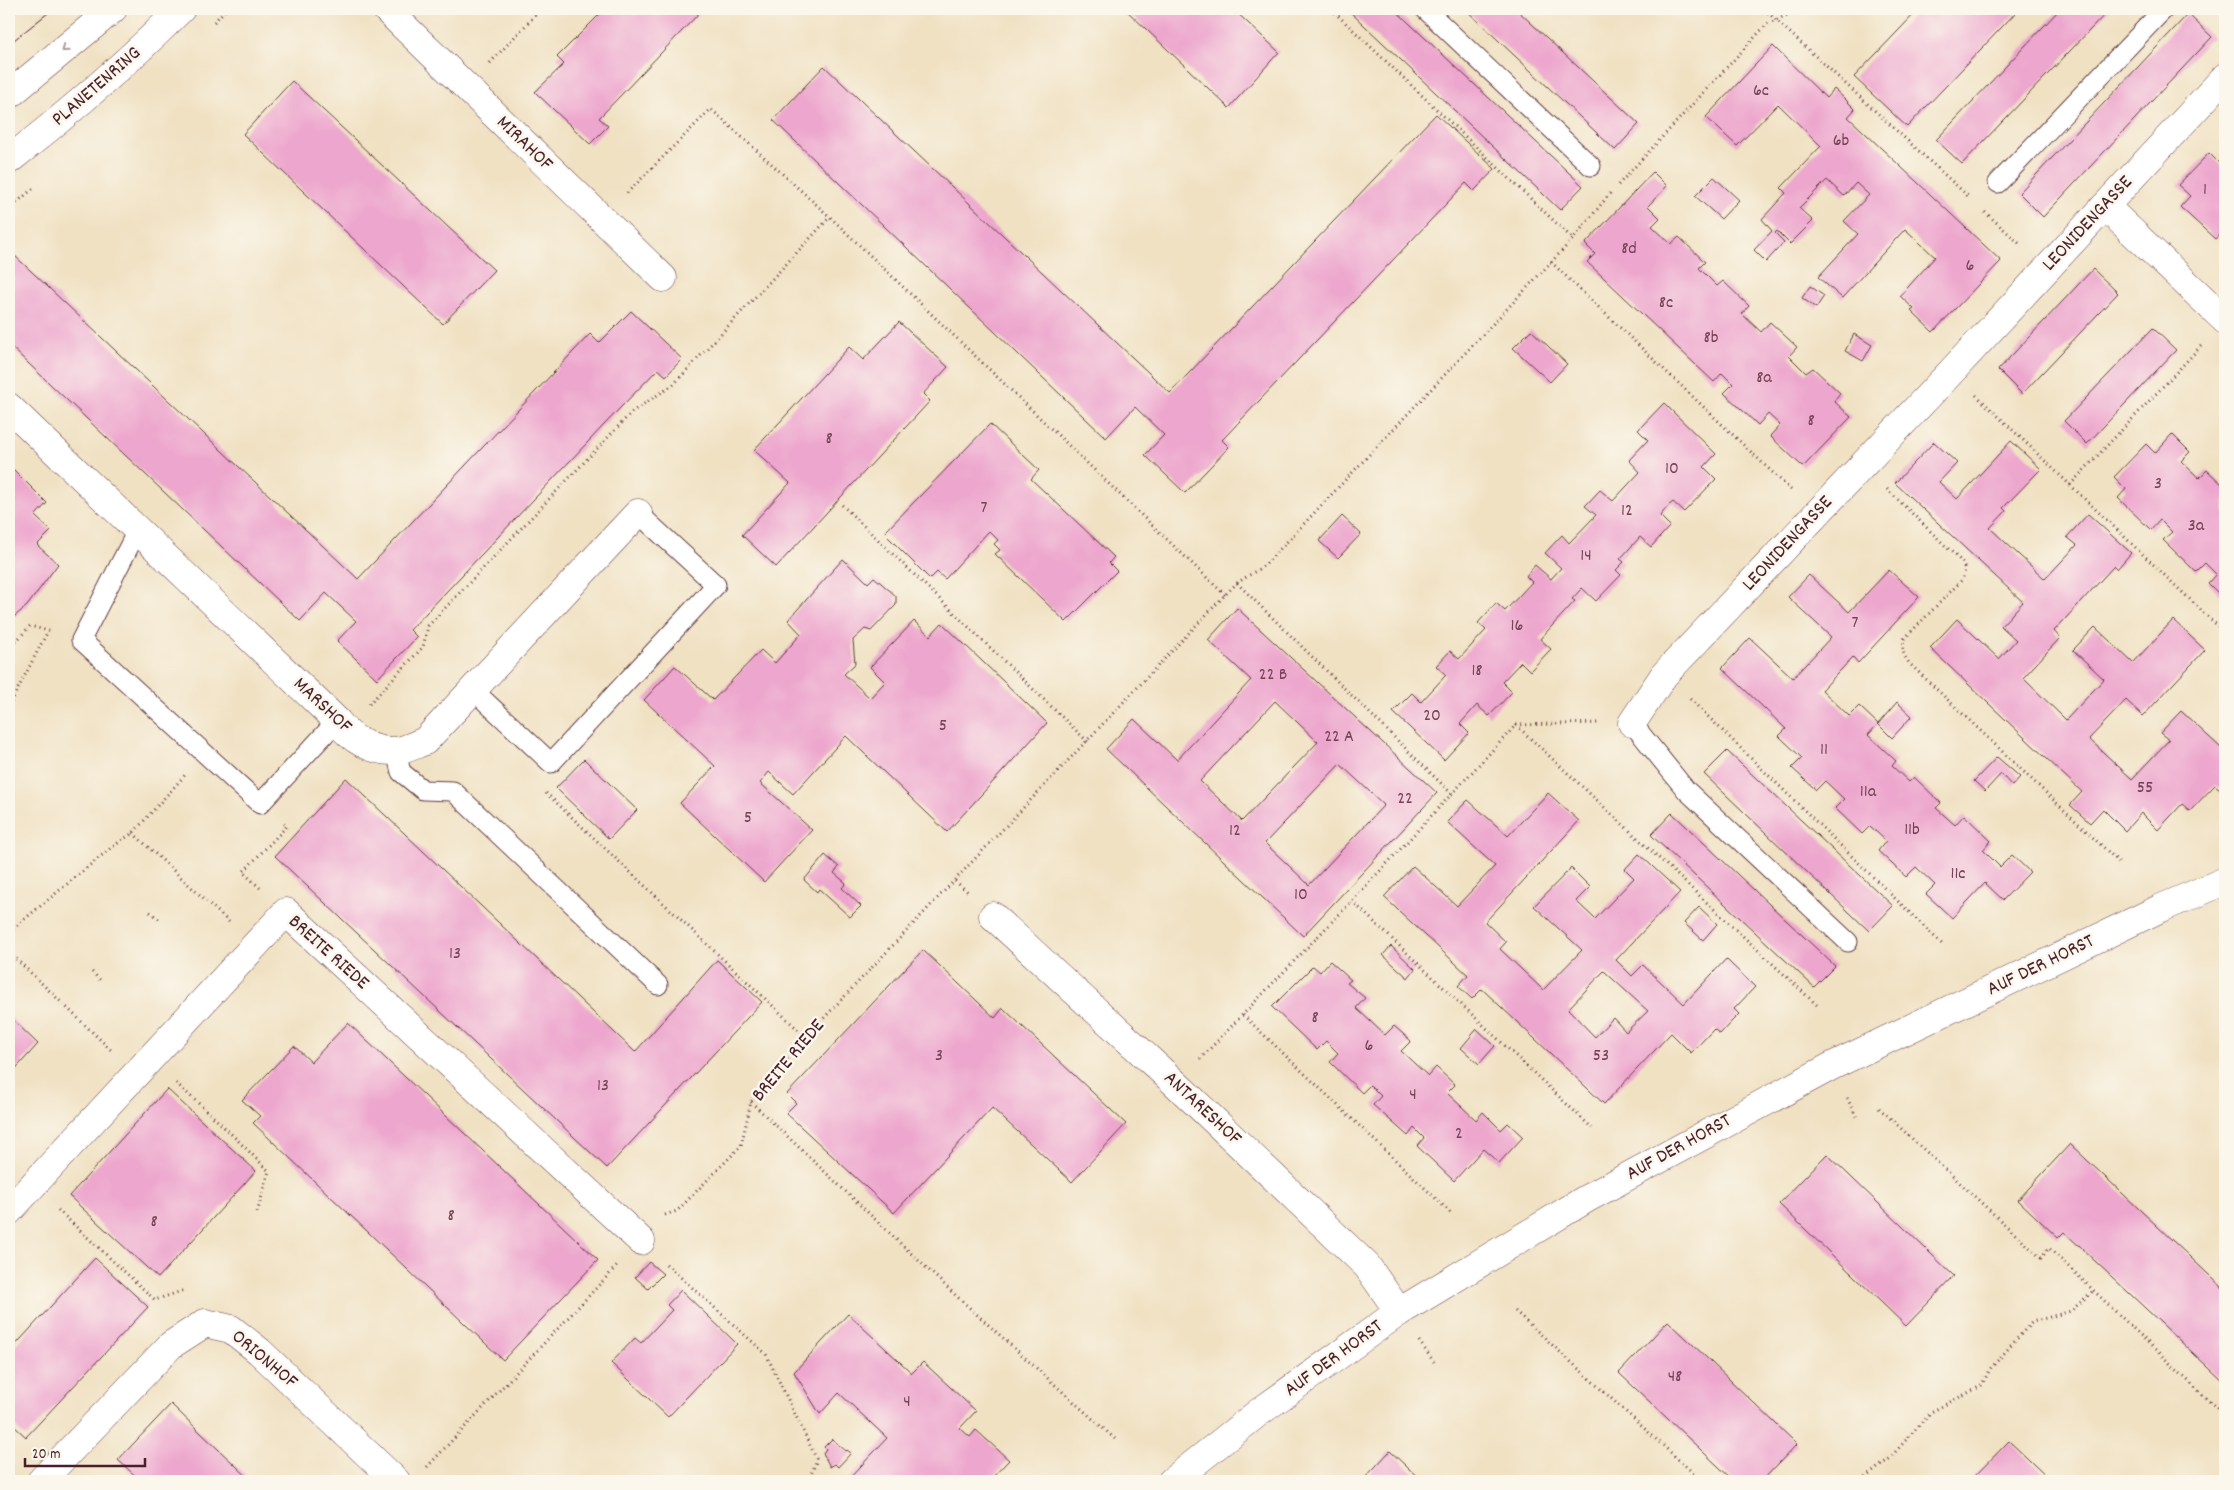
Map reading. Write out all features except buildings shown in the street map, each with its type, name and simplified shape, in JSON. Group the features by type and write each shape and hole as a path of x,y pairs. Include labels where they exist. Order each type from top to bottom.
{"street":[{"path":"9,95 113,9"},
{"name":"PLANETENRING","path":"9,160 65,116 144,46 181,9"},
{"name":"MIRAHOF","path":"386,9 601,220 663,278"},
{"name":"LEONIDENGASSE","path":"1632,723 1664,675 1951,372 2225,77"},
{"path":"2105,206 2225,320"},
{"name":"MARSHOF","path":"9,407 341,726 372,749 396,752 425,741 638,513"},
{"name":"AUF DER HORST","path":"1172,1481 1258,1413 1399,1312 1586,1199 1832,1066 2159,909 2225,881"},
{"name":"BREITE RIEDE","path":"9,1211 286,912 633,1234"},
{"name":"ANTARESHOF","path":"994,916 1176,1084 1367,1266 1399,1312"},
{"name":"ORIONHOF","path":"41,1481 171,1345 205,1323 231,1329 409,1478"}],"lane":[{"path":"1425,9 1591,166"},
{"path":"1998,183 2164,9"},
{"path":"472,689 551,763 716,585 638,513"},
{"path":"137,532 81,640 260,804 341,726"},
{"path":"1632,723 1686,790 1848,942"},
{"path":"396,752 402,772 423,790 453,791 658,985"}],"path":[{"path":"466,88 541,9"},
{"path":"1330,9 1573,239"},
{"path":"1764,9 1974,201"},
{"name":"BREITE RIEDE","path":"633,1234 677,1211 741,1146 751,1102 806,1037 1237,583 1265,565 1573,239 1611,192 1767,24 1801,9"},
{"path":"601,220 711,109 830,217 1225,596"},
{"path":"1981,208 2047,268"},
{"path":"341,726 423,647 428,626 633,411 673,385 830,217"},
{"path":"1551,262 1816,514"},
{"path":"2070,485 2205,341"},
{"path":"1951,372 2225,633"},
{"path":"1862,466 1963,563 1965,570 1962,580 1905,638 1903,654 1917,670 2121,864"},
{"path":"842,505 1088,742"},
{"path":"1237,583 1452,794"},
{"path":"9,649 30,626 81,640"},
{"path":"11,702 48,631"},
{"path":"1664,675 1944,946"},
{"path":"1176,1084 1352,901 1516,725 1632,723"},
{"path":"1516,725 1819,1007"},
{"path":"9,932 112,846 133,833 206,753"},
{"path":"551,763 534,782 806,1037"},
{"path":"286,912 242,872 287,826"},
{"path":"133,833 255,946"},
{"path":"1352,901 1592,1128"},
{"path":"150,912 160,920"},
{"path":"9,952 136,1074 164,1072 269,1171 257,1213"},
{"path":"92,972 101,981"},
{"path":"1243,1015 1451,1213"},
{"path":"751,1102 952,1292 1116,1439"},
{"path":"1879,1108 2040,1258 2049,1248 2225,1416"},
{"path":"33,1187 155,1300 185,1290"},
{"path":"409,1478 633,1234 766,1354 817,1460 808,1481"},
{"path":"1861,1481 1889,1458 1931,1412 1981,1386 1991,1368 2032,1322 2071,1311 2093,1291"},
{"path":"1515,1310 1702,1481"}],"tram line":[{"path":"9,12 12,9"},
{"path":"9,44 53,9"}]}
